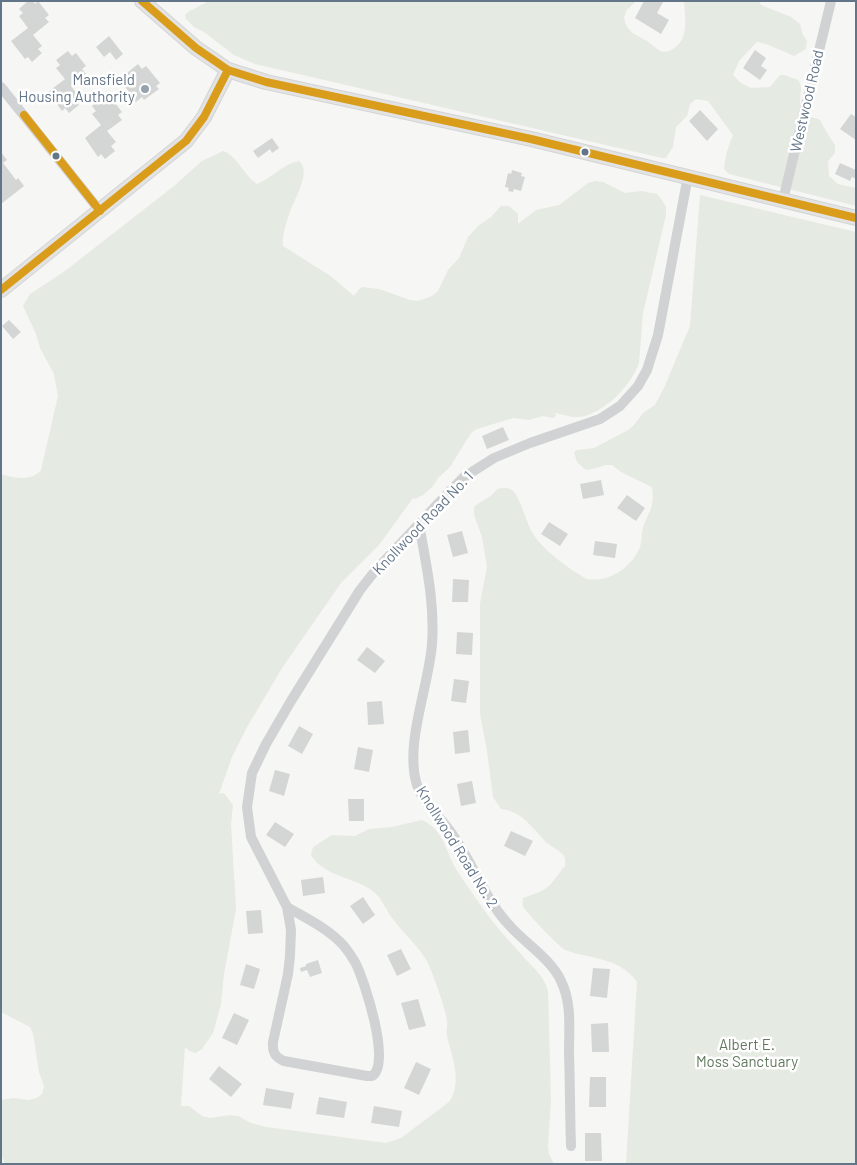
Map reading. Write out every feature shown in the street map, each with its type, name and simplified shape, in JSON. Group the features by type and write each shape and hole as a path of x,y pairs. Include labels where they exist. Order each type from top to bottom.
{"main road":[{"path":"142,1 196,48 228,70 266,82 531,139 856,218"},
{"path":"1,290 186,140 204,117 228,70"}],"street":[{"name":"Westwood Road","path":"783,200 831,1"},
{"path":"1,87 100,211"},
{"name":"Knollwood Road No. 1","path":"287,907 317,924 336,938 355,962 368,994 376,1031 379,1051 378,1069 375,1074 367,1076 284,1061 274,1054 272,1049 290,956 291,930 287,907 251,837 247,807 252,773 281,718 360,590 375,571 457,484 480,466 530,443 600,419 620,406 633,392 647,370 658,335 688,176"},
{"name":"Knollwood Road No. 2","path":"419,524 431,588 433,628 432,647 415,736 415,777 424,800 460,845 496,910 553,969 561,980 566,992 568,1007 571,1146"}],"green space":[{"path":"209,1 636,1 627,10 624,17 629,30 664,52 670,51 677,46 684,35 684,1 759,1 761,5 791,17 800,24 807,41 806,49 794,56 757,42 739,61 733,75 741,83 751,88 770,87 780,75 798,80 801,88 800,107 802,111 820,120 835,145 835,153 828,161 829,176 838,184 856,188 856,206 729,174 724,169 733,135 708,101 696,99 690,104 687,116 676,127 673,147 666,158 662,158 255,64 234,55 204,32 194,27 186,19 185,15 188,12"},
{"path":"223,151 233,157 257,184 288,165 299,161 303,166 303,179 286,225 283,246 332,277 354,296 363,287 379,289 410,300 418,301 432,296 438,291 448,270 459,258 468,237 501,206 509,206 518,214 518,224 536,210 559,205 588,183 596,181 603,182 625,193 641,191 657,194 666,207 666,215 643,313 639,363 624,388 602,408 585,416 574,417 555,413 556,416 553,418 543,416 529,420 513,418 477,429 471,433 450,467 423,495 415,499 413,498 379,545 341,583 282,668 246,729 232,757 219,794 224,793 233,805 231,824 236,909 224,974 221,1004 213,1033 202,1049 196,1053 189,1051 185,1047 181,1106 189,1106 202,1116 210,1118 230,1115 238,1116 251,1123 266,1127 386,1143 401,1138 449,1102 453,1094 456,1078 454,1061 447,1036 446,1017 428,963 392,918 375,893 324,868 311,855 313,847 332,835 355,836 369,829 392,827 422,820 440,835 456,869 482,907 500,931 537,971 546,985 548,991 551,1100 548,1146 549,1154 554,1164 5,1164 1,1154 1,1100 13,1098 29,1100 37,1098 42,1094 44,1086 39,1072 33,1034 30,1027 1,1012 1,474 17,478 28,478 41,470 58,396 54,374 40,348 36,334 23,306 30,294 65,271 174,186 202,161"},
{"name":"Albert E. Moss Sanctuary","path":"700,195 856,232 856,1164 626,1164 637,982 630,974 613,963 565,950 525,909 523,898 549,886 565,866 565,858 560,851 547,843 521,817 508,810 501,809 493,797 480,714 480,603 487,567 482,537 474,515 474,507 492,495 497,489 506,488 512,490 518,498 536,539 556,558 587,579 595,580 611,576 626,567 631,561 641,545 643,528 652,504 652,487 621,472 612,465 586,470 577,462 574,452 594,448 628,430 643,413 655,405 664,388 690,326"}],"building":[{"path":"28,1 33,1 35,4 38,1 49,15 45,18 49,22 33,35 42,46 38,49 42,53 32,62 28,57 25,59 11,41 28,28 19,16 23,13 19,9"},
{"path":"644,1 663,2 657,13 669,20 661,34 635,18"},
{"path":"109,36 123,54 116,60 110,52 104,57 96,47"},
{"path":"755,50 766,58 761,66 767,70 760,80 743,68"},
{"path":"68,51 72,56 76,53 86,66 82,69 86,74 71,86 79,97 75,100 79,105 69,113 65,108 62,111 48,92 65,79 56,68 60,65 56,60"},
{"path":"138,64 142,69 146,66 160,83 156,86 159,89 144,100 142,97 136,102 123,84 126,82 122,77"},
{"path":"104,96 108,101 112,99 122,112 118,115 122,120 107,131 116,142 111,146 115,151 105,159 101,154 98,157 85,138 101,125 92,114 96,111 92,106"},
{"path":"700,110 718,129 707,141 689,121"},
{"path":"851,114 856,117 856,140 840,129"},
{"path":"272,138 279,148 272,153 270,149 258,158 253,151"},
{"path":"1,152 7,160 3,163 16,180 18,178 24,186 1,204"},
{"path":"840,163 856,170 856,179 852,177 850,181 835,174"},
{"path":"512,170 522,173 521,176 525,177 521,191 514,189 513,192 508,191 509,188 505,187 508,173 511,174"},
{"path":"9,320 21,332 13,339 2,326"},
{"path":"503,427 509,440 487,449 482,436"},
{"path":"601,480 604,495 583,499 580,484"},
{"path":"627,495 645,508 636,521 617,508"},
{"path":"549,522 568,534 560,546 541,534"},
{"path":"462,531 468,553 453,557 447,535"},
{"path":"595,541 617,544 615,558 593,555"},
{"path":"453,579 469,580 468,602 452,602"},
{"path":"457,632 473,633 472,655 456,654"},
{"path":"367,647 385,661 375,673 357,660"},
{"path":"454,679 469,681 466,703 451,701"},
{"path":"382,701 384,724 368,725 367,702"},
{"path":"299,726 313,734 302,754 288,746"},
{"path":"468,730 470,752 455,754 453,732"},
{"path":"358,747 373,750 369,772 354,769"},
{"path":"275,770 290,774 284,796 269,791"},
{"path":"472,781 476,803 461,806 457,784"},
{"path":"348,799 364,799 364,821 349,821"},
{"path":"275,822 294,834 285,847 266,835"},
{"path":"511,831 533,841 525,856 504,846"},
{"path":"323,877 325,893 303,896 301,880"},
{"path":"363,897 375,915 363,924 350,906"},
{"path":"261,910 263,933 248,934 246,911"},
{"path":"401,949 411,969 397,976 387,955"},
{"path":"318,960 322,973 310,977 307,970 301,972 300,968"},
{"path":"246,964 260,969 254,989 240,985"},
{"path":"593,968 610,969 607,998 590,996"},
{"path":"418,999 426,1026 409,1030 401,1003"},
{"path":"234,1013 249,1020 237,1045 222,1038"},
{"path":"608,1023 609,1052 592,1052 591,1024"},
{"path":"416,1062 431,1069 419,1095 404,1088"},
{"path":"219,1066 242,1084 231,1097 209,1079"},
{"path":"590,1077 606,1077 606,1107 589,1107"},
{"path":"266,1088 294,1093 291,1109 263,1105"},
{"path":"319,1097 347,1102 344,1118 316,1114"},
{"path":"374,1106 402,1111 399,1127 371,1123"},
{"path":"585,1133 601,1133 602,1161 585,1161"}],"transit line":[{"path":"142,1 196,48 228,70 266,82 531,139 856,218"},
{"path":"1,290 186,141 204,117 228,70"},
{"path":"24,115 100,211"}],"place":[{"name":"Mansfield Housing Authority","path":"145,89"}]}
